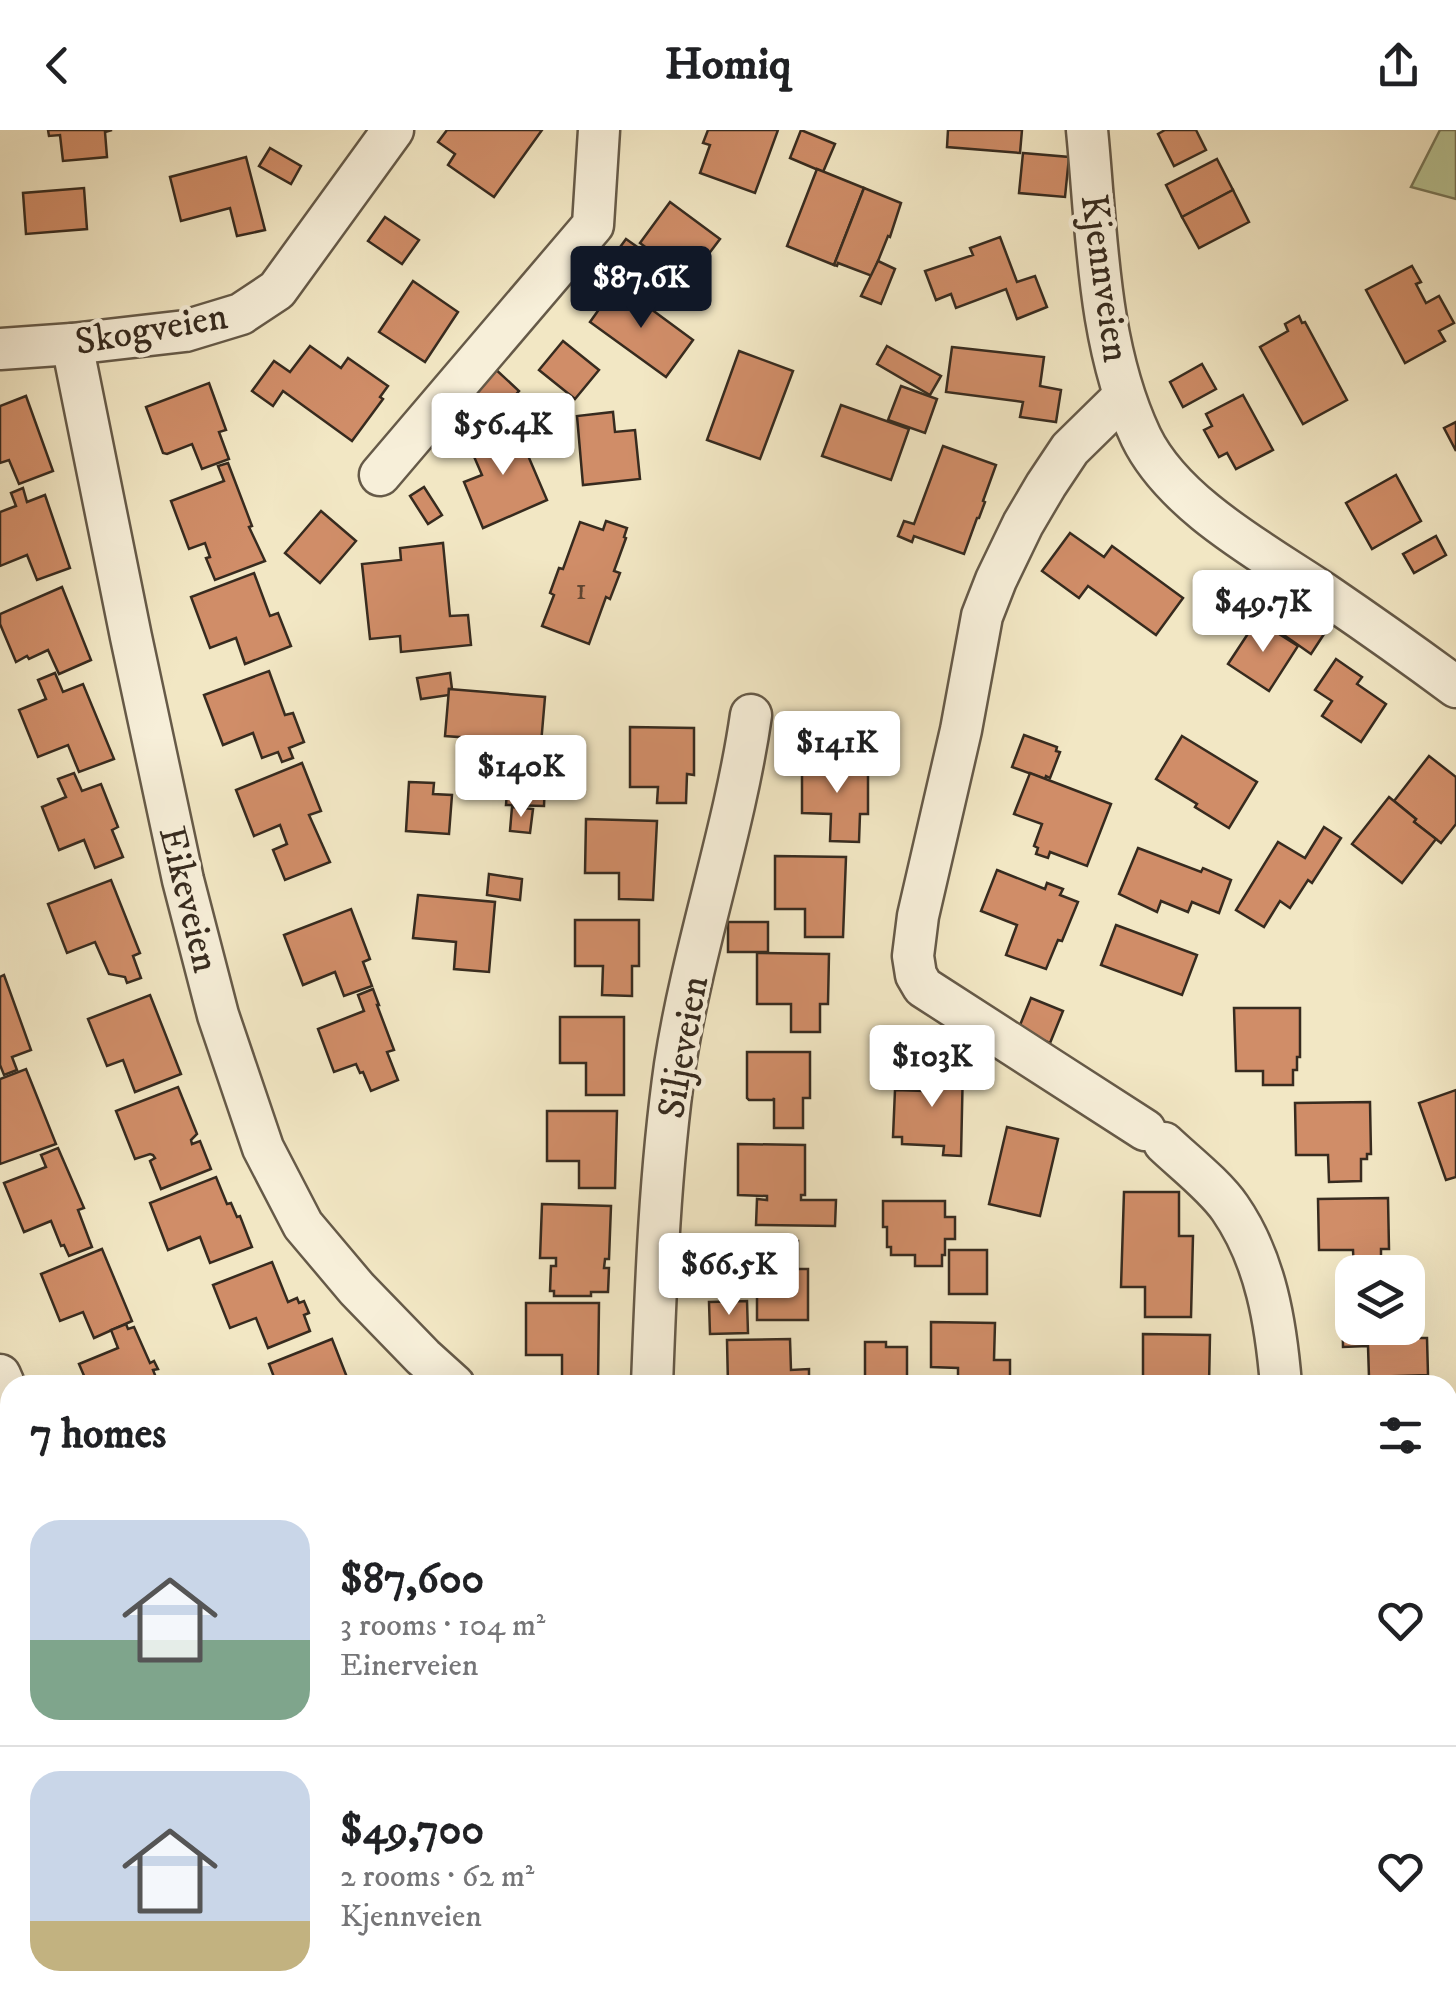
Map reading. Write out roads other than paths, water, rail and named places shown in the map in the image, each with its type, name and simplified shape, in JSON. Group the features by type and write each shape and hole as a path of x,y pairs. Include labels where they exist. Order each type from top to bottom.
{"street":[{"name":"Skogveien","path":"0,349 185,331 241,314 277,290 393,130"},
{"path":"380,475 593,225 599,130"},
{"name":"Kjennveien","path":"1088,130 1106,323 1124,396 1143,440 1168,477 1190,498 1456,687"},
{"name":"Eikeveien","path":"72,344 183,880 218,1015 263,1148 304,1225 357,1288 443,1375"},
{"path":"1124,396 1070,449 1046,485 1022,524 982,616 912,956 923,987 1155,1136 1228,1205 1254,1246 1276,1333 1280,1375"},
{"name":"Siljeveien","path":"652,1375 660,1198 676,1063 752,715"}]}
